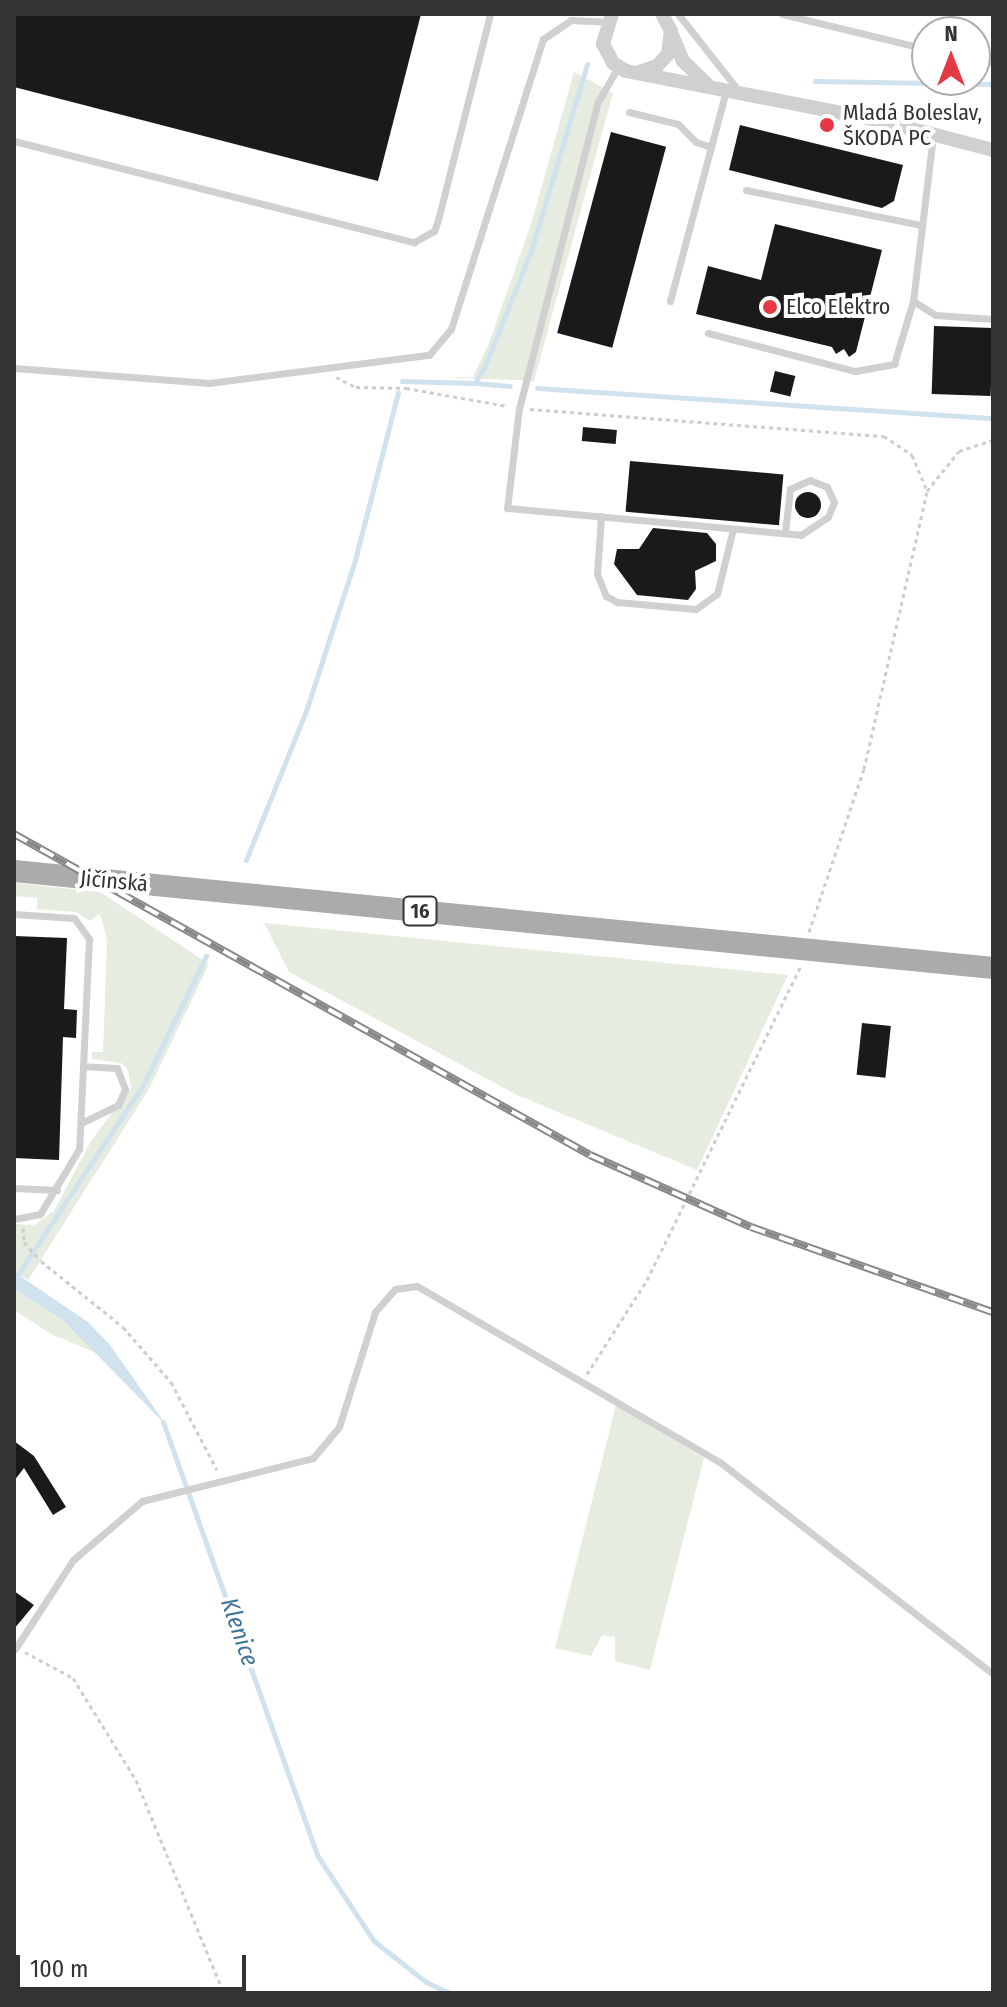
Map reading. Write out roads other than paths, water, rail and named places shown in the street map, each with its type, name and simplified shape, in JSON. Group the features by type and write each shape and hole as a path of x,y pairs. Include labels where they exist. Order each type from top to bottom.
{"main road":[{"name":"Jičínská","path":"14,871 993,968"}],"street":[{"path":"662,14 683,61 708,85"},
{"path":"609,18 603,44 618,67 732,89 993,150"},
{"path":"635,72 663,60 671,31"}],"lane":[{"path":"14,141 414,242 434,231 438,220 490,14"},
{"path":"670,301 711,147 732,89 678,14"},
{"path":"782,14 911,45"},
{"path":"14,368 209,383 329,367 410,361 443,343 502,179 540,45 551,31 571,20 609,18"},
{"path":"618,67 598,101 519,408 507,508 801,535 820,526 834,502 830,490 810,480 790,489 785,533"},
{"path":"629,112 678,124 696,142 711,147"},
{"path":"708,333 874,372 900,358 913,301 933,135"},
{"path":"746,190 921,225"},
{"path":"913,301 935,315 993,319"},
{"path":"601,516 597,574 606,596 617,602 696,609 717,594 733,529"},
{"path":"14,914 69,916 87,931 84,1066 77,1158 40,1214 18,1220"},
{"path":"81,1123 118,1105 125,1089 117,1068 84,1066"},
{"path":"14,1188 57,1190"},
{"path":"15,1649 73,1560 142,1501 211,1481 313,1458 339,1427 375,1312 395,1289 417,1286 721,1463 993,1674"}],"water":[{"path":"14,1272 88,1322 110,1345 167,1426 63,1320 14,1289"}],"waterway":[{"path":"402,381 475,383 485,366 531,251 587,64"},
{"path":"815,81 993,84"},
{"path":"475,383 510,386"},
{"path":"537,388 993,418"},
{"path":"246,860 306,711 355,560 398,392"},
{"path":"14,1280 143,1085 206,956"},
{"name":"Klenice","path":"163,1422 317,1855 374,1941 426,1982 450,1993"}],"railway":[{"path":"14,834 590,1155 751,1227 993,1312"}],"place":[{"name":"Mladá Boleslav, ŠKODA PC","path":"827,125"},
{"name":"Elco Elektro","path":"770,307"}]}
